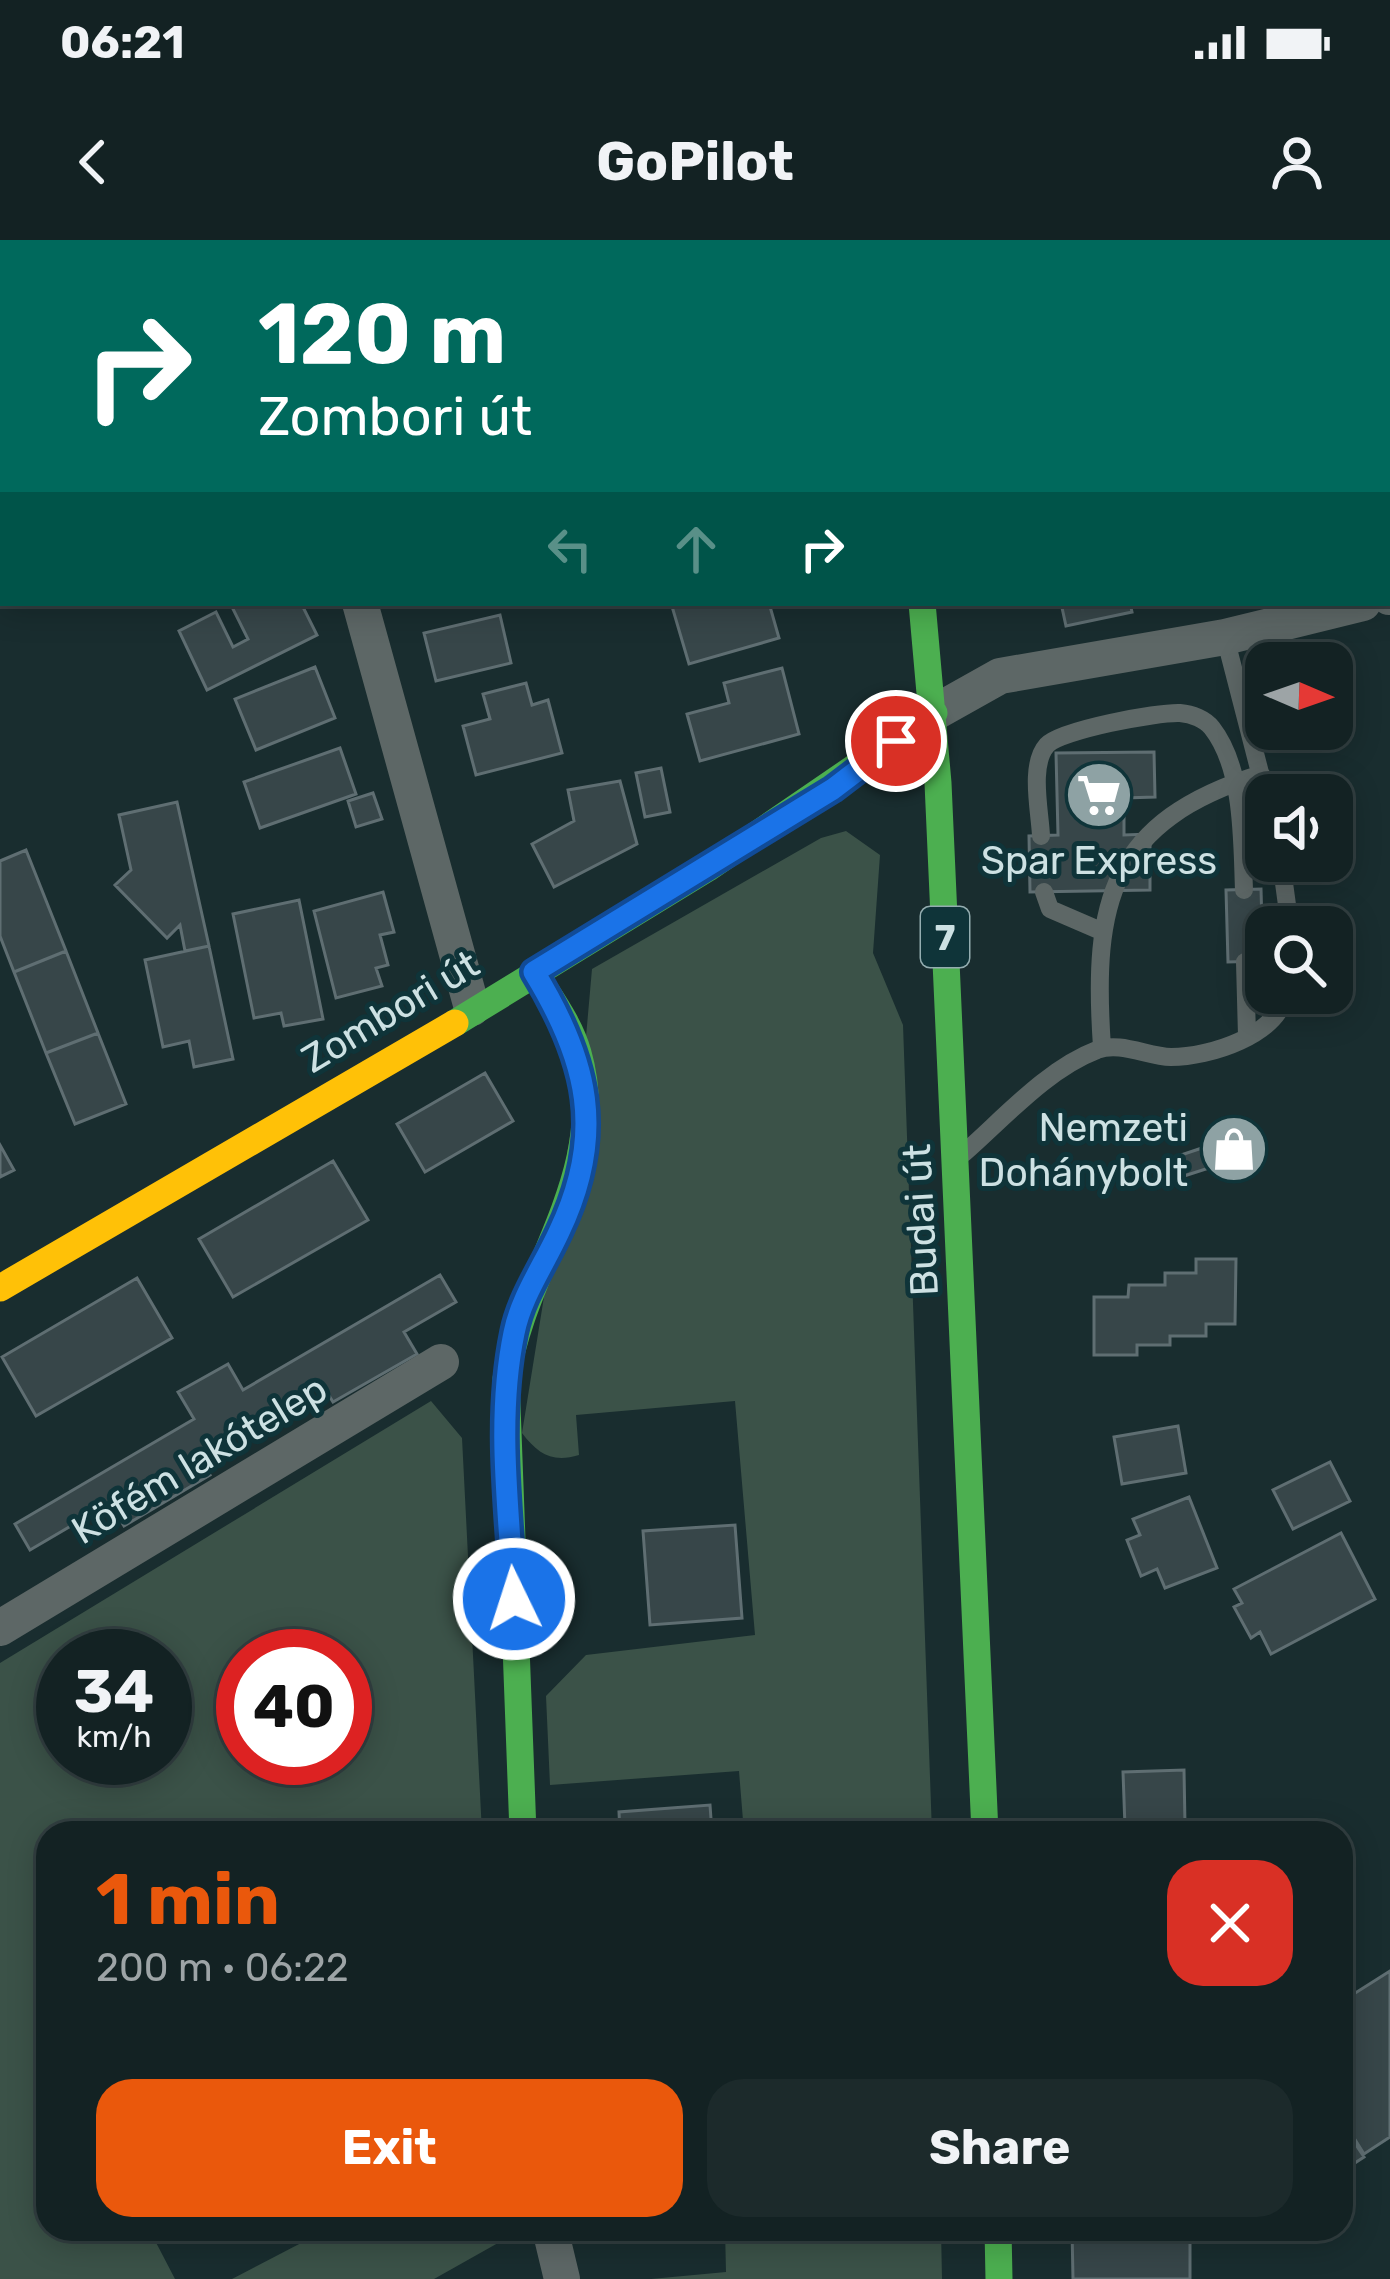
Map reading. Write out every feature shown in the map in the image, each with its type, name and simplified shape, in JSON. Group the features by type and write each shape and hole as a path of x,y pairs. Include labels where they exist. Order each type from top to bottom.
{"street":[{"path":"361,606 472,1008"},
{"name":"Budai út","path":"922,606 934,713 984,1821"},
{"path":"934,713 1000,676 1225,637 1348,606"},
{"name":"Zombori út","path":"0,1288 833,789 934,713"},
{"path":"523,1821 506,1379 515,1327 573,1200 583,1163 586,1110 579,1054 534,972"},
{"name":"Köfém lakótelep","path":"0,1628 441,1362"},
{"path":"553,2241 562,2279"},
{"path":"998,2241 999,2279"}],"lane":[{"path":"1225,637 1261,774"},
{"path":"1041,836 1038,765 1046,746 1064,734 1180,713 1202,718 1216,732 1233,783 1242,823 1244,890"},
{"path":"1102,1047 1101,931 1129,856 1169,814 1245,779"},
{"path":"1044,892 1050,909 1101,931"},
{"path":"1246,1014 1246,1036"},
{"path":"956,1160 1069,1064 1102,1047 1172,1057 1221,1049 1262,1028 1272,1014"}],"green space":[{"path":"846,831 880,855 873,953 903,1025 932,1821 743,1821 739,1771 550,1785 546,1696 586,1655 755,1635 735,1401 576,1415 579,1455 569,1457 546,1455 522,1433 586,1037 592,969 821,838"},
{"path":"431,1401 462,1438 481,1821 36,1821 36,2241 155,2241 175,2279 0,2279 0,1663 36,1641 36,1785 192,1785 192,1629 56,1629"},
{"path":"305,2241 502,2241 434,2279 232,2279"},
{"path":"725,2241 941,2241 942,2279 651,2279 726,2272"}],"building":[{"path":"302,606 317,635 207,690 179,631 216,612 233,647 248,639 232,607"},
{"path":"672,606 770,606 779,638 689,664"},
{"path":"1062,606 1131,606 1132,612 1066,626"},
{"path":"500,615 511,663 436,681 424,633"},
{"path":"315,667 335,718 256,750 235,699"},
{"path":"782,668 799,734 700,761 687,714 729,703 724,683"},
{"path":"526,683 532,705 548,700 562,753 476,775 463,726 490,719 483,694"},
{"path":"340,748 356,794 260,828 244,782"},
{"path":"1154,752 1155,797 1124,798 1124,835 1150,834 1150,890 1030,892 1029,836 1058,835 1056,753"},
{"path":"661,768 670,812 645,817 636,773"},
{"path":"620,781 637,844 554,887 532,844 574,821 568,790"},
{"path":"373,793 382,819 356,827 348,801"},
{"path":"177,802 209,946 185,951 180,925 167,938 115,885 131,870 119,815"},
{"path":"26,850 66,951 14,972 0,936 0,861"},
{"path":"1261,889 1261,906 1245,906 1245,962 1228,962 1226,890"},
{"path":"383,892 394,932 380,935 388,965 376,968 382,986 336,998 314,911"},
{"path":"299,900 323,1019 284,1026 281,1013 254,1018 233,914"},
{"path":"209,946 233,1059 194,1067 189,1041 163,1047 145,960"},
{"path":"66,951 98,1033 46,1053 14,972"},
{"path":"98,1033 126,1104 75,1124 46,1053"},
{"path":"485,1073 513,1121 425,1172 397,1124"},
{"name":"Nemzeti Dohánybolt","path":"1243,1136 1249,1154 1225,1163 1219,1145"},
{"path":"0,1145 14,1170 0,1177"},
{"path":"1205,1147 1212,1167 1184,1176 1178,1156"},
{"path":"333,1161 368,1220 233,1297 199,1239"},
{"path":"1196,1259 1236,1259 1235,1324 1206,1324 1206,1336 1170,1336 1170,1345 1137,1345 1137,1355 1094,1355 1094,1297 1128,1297 1129,1285 1165,1285 1165,1273 1196,1273"},
{"path":"440,1275 456,1302 404,1332 417,1354 333,1402 320,1381 196,1453 210,1475 124,1526 110,1503 30,1550 15,1524 194,1419 178,1392 228,1364 243,1390"},
{"path":"137,1278 172,1338 36,1416 2,1357"},
{"path":"1178,1426 1186,1473 1122,1484 1114,1437"},
{"path":"1330,1462 1350,1501 1293,1529 1273,1490"},
{"path":"1189,1497 1217,1568 1165,1588 1157,1569 1141,1576 1127,1540 1140,1535 1133,1519"},
{"path":"735,1525 742,1618 650,1625 643,1531"},
{"path":"1341,1533 1375,1599 1271,1654 1260,1632 1251,1638 1234,1607 1242,1603 1234,1589"},
{"path":"1184,1770 1185,1821 1125,1821 1123,1772"},
{"path":"710,1805 711,1821 619,1821 619,1812"},
{"path":"1390,1971 1390,2137 1364,2154 1353,2136 1353,1994"},
{"path":"1353,2140 1364,2157 1353,2164"},
{"path":"1072,2241 1190,2241 1190,2279 1073,2279"}],"traffic: fast":[{"path":"922,606 938,783 984,1821"},
{"path":"455,1023 708,868 934,713"},
{"path":"523,1821 506,1379 529,1297 575,1178 585,1096 574,1042 534,972"},
{"path":"998,2241 999,2279"}],"traffic: slow":[{"path":"0,1288 455,1023"}],"place":[{"name":"Spar Express","path":"1099,795"},
{"name":"Nemzeti Dohánybolt","path":"1234,1149"}],"route":[{"path":"514,1599 506,1379 515,1327 573,1200 583,1163 586,1110 579,1054 534,972 833,789 896,741"}]}
